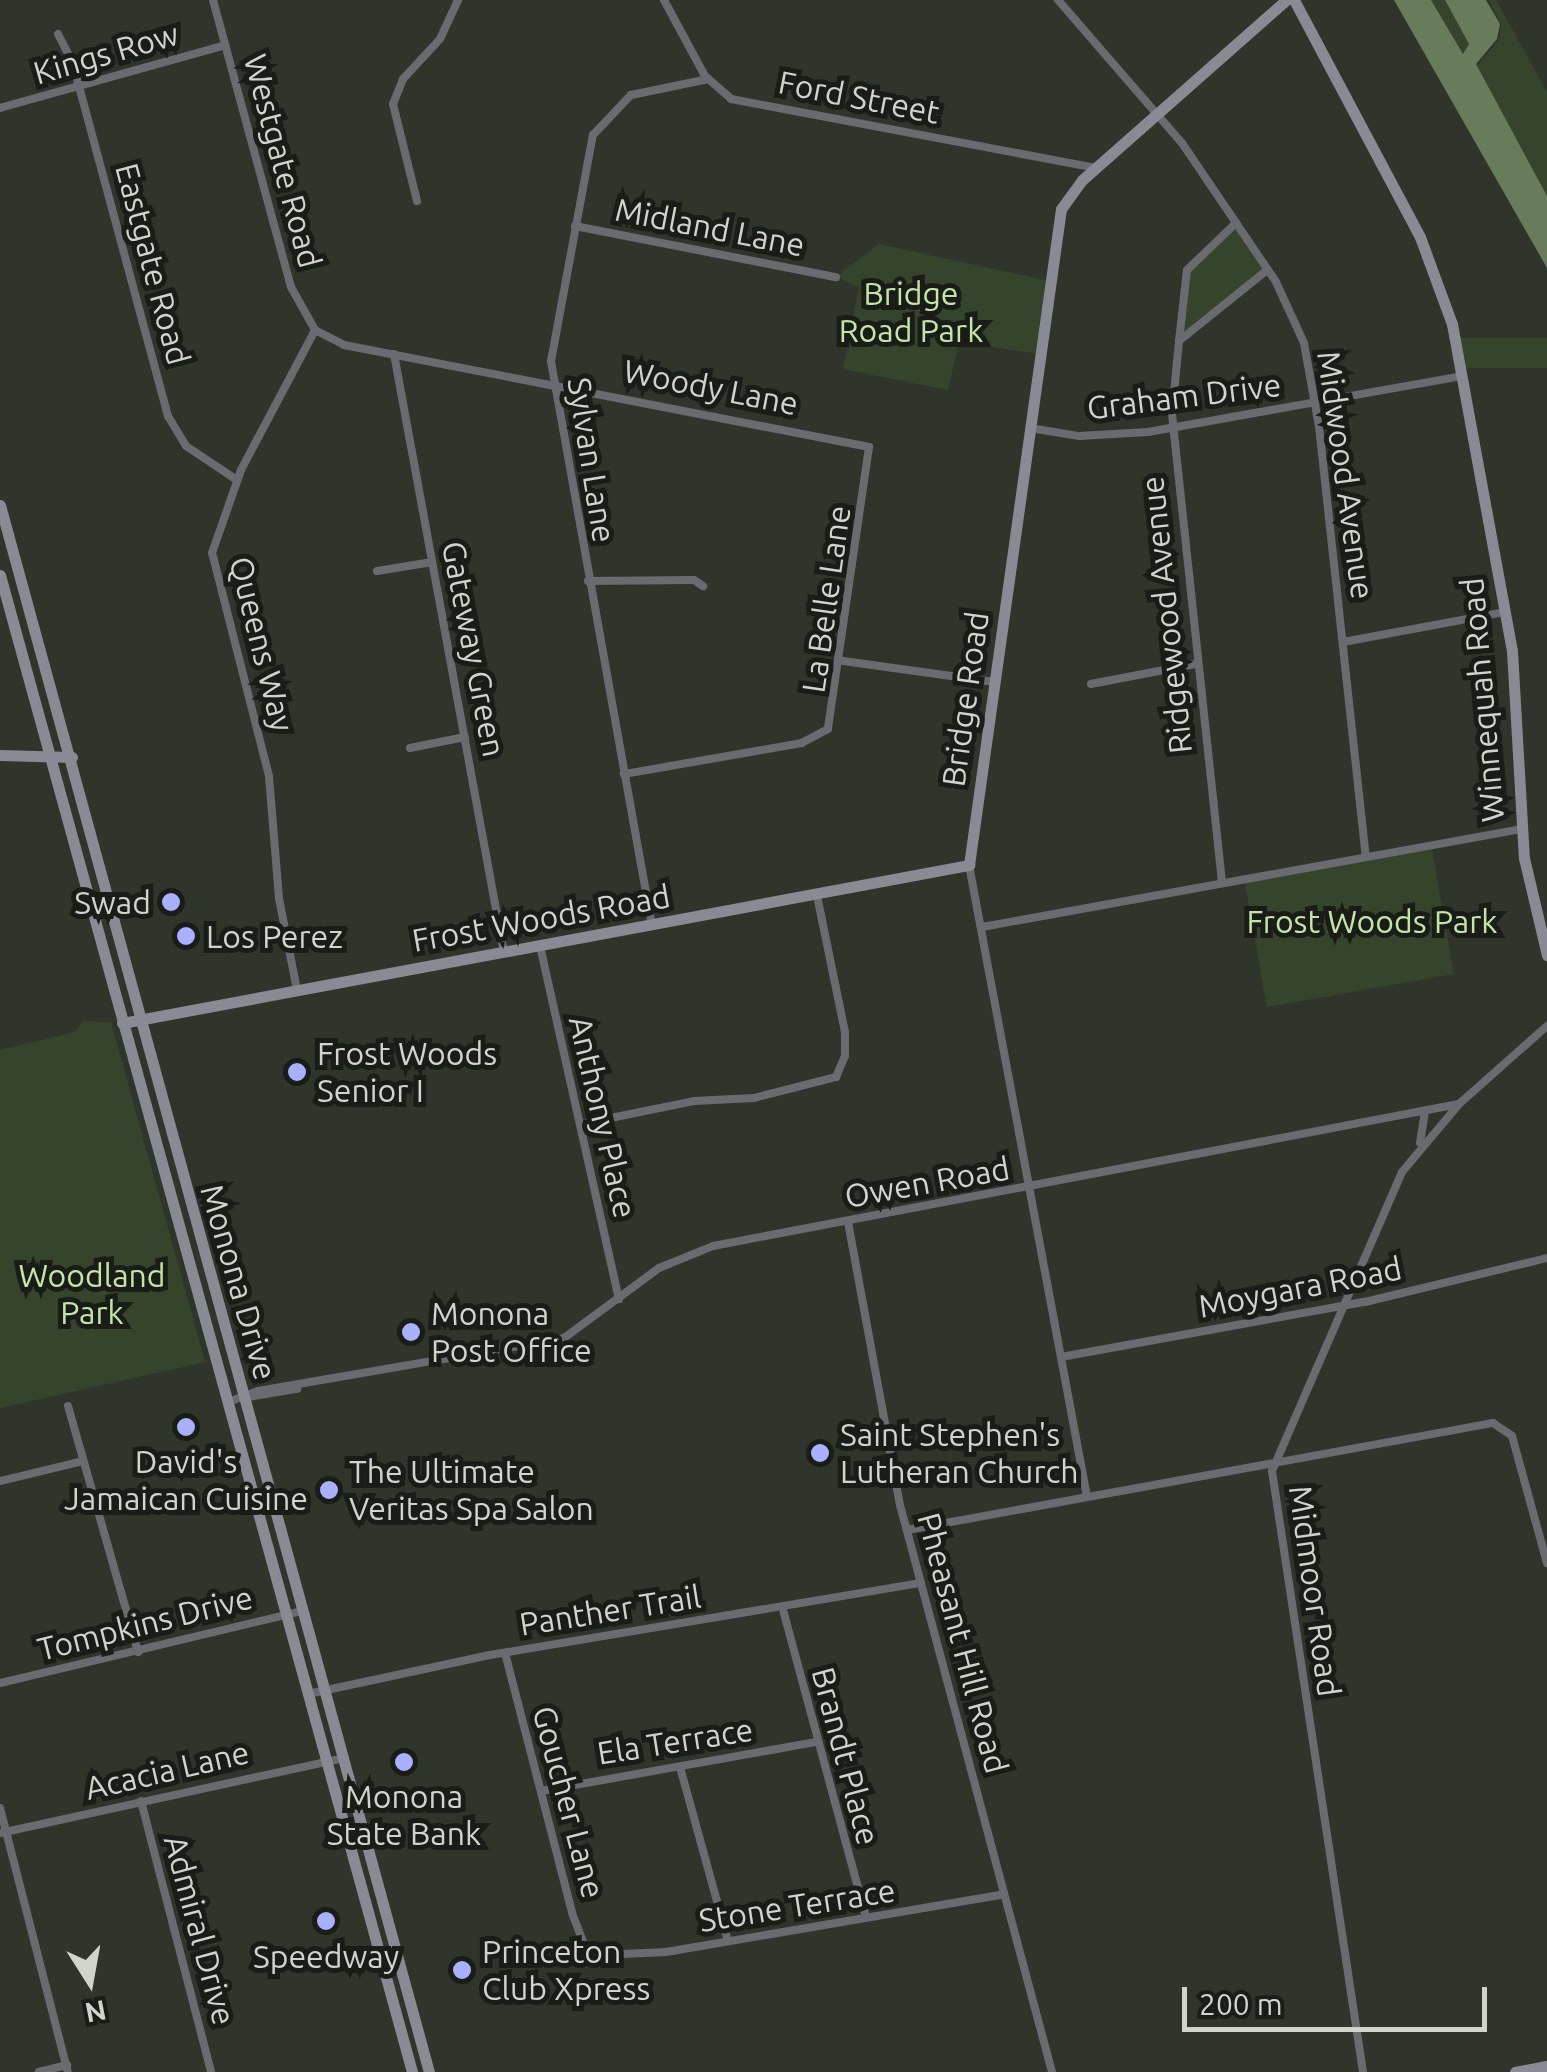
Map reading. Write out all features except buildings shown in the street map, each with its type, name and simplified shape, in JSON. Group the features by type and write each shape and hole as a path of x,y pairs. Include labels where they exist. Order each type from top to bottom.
{"street":[{"name":"Westgate Road","path":"213,0 291,287 315,330"},
{"path":"417,201 393,104 403,79 440,40 458,0"},
{"path":"664,0 708,79"},
{"name":"Midwood Avenue","path":"1058,0 1158,113 1267,270 1304,343 1316,403 1366,856"},
{"name":"Bridge Road","path":"1087,1497 970,864 1058,221 1066,198 1286,0"},
{"name":"Winnequah Road","path":"1294,0 1420,237 1463,376 1506,612 1522,829 1547,954"},
{"name":"Eastgate Road","path":"58,34 80,86 168,416 186,446 237,480"},
{"name":"Kings Row","path":"0,108 225,45"},
{"name":"Ford Street","path":"708,79 731,98 1096,168"},
{"name":"Sylvan Lane","path":"652,926 552,384 574,226 593,135 610,110 631,95 708,79"},
{"name":"Ridgewood Avenue","path":"1222,882 1171,429 1187,270 1236,223"},
{"name":"Midland Lane","path":"574,226 836,277"},
{"path":"1178,341 1267,270"},
{"name":"Woody Lane","path":"315,330 344,345 865,444"},
{"name":"Queens Way","path":"296,990 279,898 269,776 212,563 217,526 237,480 315,330"},
{"name":"Gateway Green","path":"394,354 504,953"},
{"name":"Graham Drive","path":"1030,428 1079,436 1171,429 1463,376"},
{"name":"La Belle Lane","path":"624,774 821,736 834,720 870,460 865,444"},
{"name":"Monona Drive","path":"0,506 72,756 139,1020 429,2072"},
{"path":"377,571 432,562"},
{"name":"Monona Drive","path":"0,574 412,2072"},
{"path":"588,582 694,580 704,586"},
{"path":"1343,642 1506,612"},
{"path":"843,661 995,682"},
{"path":"1090,684 1195,664"},
{"path":"410,748 464,737"},
{"path":"0,754 72,756"},
{"path":"982,928 1522,829"},
{"name":"Frost Woods Road","path":"122,1023 970,864"},
{"path":"581,1124 694,1100 754,1098 836,1077 845,1056 845,1032 817,895"},
{"name":"Anthony Place","path":"540,946 619,1298"},
{"name":"Owen Road","path":"228,1402 564,1338 692,1252 1459,1104 1547,1026"},
{"name":"Midmoor Road","path":"1419,1146 1459,1104"},
{"name":"Midmoor Road","path":"1363,2072 1274,1462 1419,1146 1426,1113"},
{"name":"Pheasant Hill Road","path":"848,1222 907,1530 1052,2072"},
{"name":"Moygara Road","path":"1060,1356 1344,1306 1547,1258"},
{"path":"68,1406 138,1652"},
{"path":"907,1530 1478,1424 1506,1427 1547,1563"},
{"path":"0,1481 82,1461"},
{"name":"Panther Trail","path":"308,1694 506,1653 921,1583"},
{"name":"Brandt Place","path":"782,1606 866,1918"},
{"name":"Tompkins Drive","path":"0,1683 302,1610"},
{"name":"Goucher Lane","path":"506,1653 572,1913 584,1944 599,1955"},
{"name":"Ela Terrace","path":"541,1791 817,1742"},
{"name":"Acacia Lane","path":"3,1833 345,1758"},
{"path":"680,1767 728,1941"},
{"name":"Admiral Drive","path":"140,1802 211,2072"},
{"path":"0,1808 3,1833 68,2069 39,2072"},
{"name":"Stone Terrace","path":"599,1955 623,1958 1004,1894"},
{"path":"1515,2072 1547,2066"}],"green space":[{"path":"1431,0 1445,0 1469,44 1463,54"},
{"path":"1489,0 1496,0 1547,92 1547,197 1477,66 1499,40 1501,24"},
{"path":"1236,223 1267,270 1179,341 1192,261"},
{"name":"Bridge Road Park","path":"879,244 1049,281 1040,354 959,342 948,390 843,369 859,287 836,277"},
{"path":"1457,338 1547,338 1547,368 1457,368"},
{"name":"Frost Woods Park","path":"1431,844 1454,974 1267,1007 1244,877"},
{"name":"Woodland Park","path":"83,1021 111,1022 205,1362 0,1408 0,1050 75,1032"}],"shaded area":[{"path":"1394,0 1431,0 1463,54 1469,44 1445,0 1486,0 1500,24 1497,39 1476,64 1547,196 1547,268"}],"place":[{"name":"Swad","path":"171,902"},
{"name":"Los Perez","path":"186,936"},
{"name":"Frost Woods Senior I","path":"297,1072"},
{"name":"Monona Post Office","path":"411,1332"},
{"name":"David's Jamaican Cuisine","path":"186,1427"},
{"name":"Saint Stephen's Lutheran Church","path":"820,1453"},
{"name":"The Ultimate Veritas Spa Salon","path":"329,1490"},
{"name":"Monona State Bank","path":"404,1762"},
{"name":"Speedway","path":"326,1921"},
{"name":"Princeton Club Xpress","path":"462,1970"}]}
